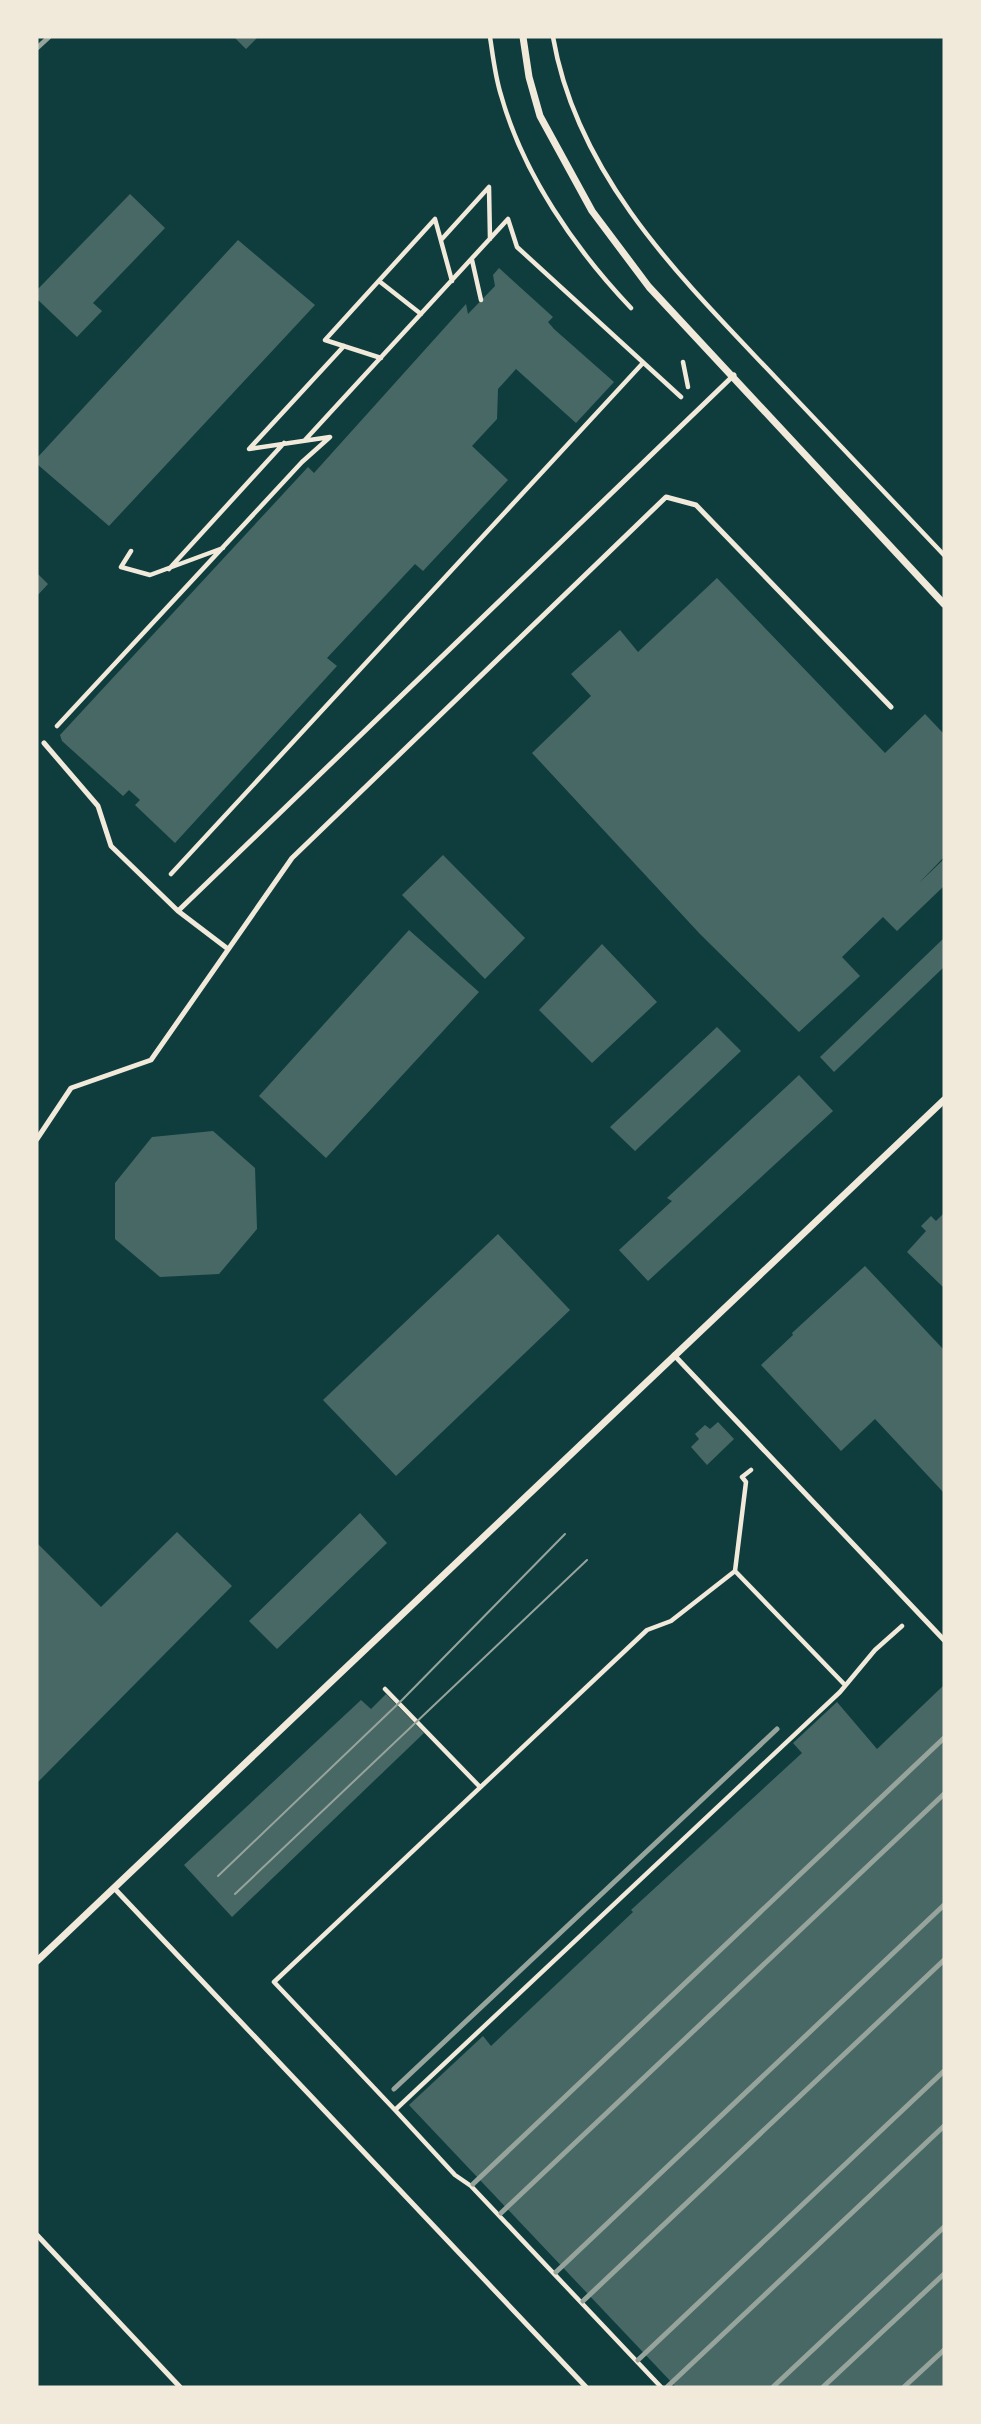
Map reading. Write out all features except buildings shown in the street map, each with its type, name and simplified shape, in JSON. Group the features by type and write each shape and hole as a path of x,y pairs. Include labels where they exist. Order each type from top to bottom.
{"street":[{"path":"523,37 529,77 540,116 592,211 649,287 734,375 944,604"},
{"path":"37,1961 944,1100"}],"lane":[{"path":"178,911 734,375"},
{"path":"37,1139 71,1088 152,1060 292,858 666,497 696,505 891,707"},
{"path":"44,743 98,806 111,846 178,911 228,950"},
{"path":"674,1355 944,1640"},
{"path":"114,1888 586,2387"},
{"path":"37,2235 180,2387"}],"path":[{"path":"553,37 570,103 586,141 638,225 729,328 944,555"},
{"path":"440,240 489,187 490,240"},
{"path":"381,358 325,340 435,219 452,281"},
{"path":"305,441 508,219 517,247 642,364 673,389"},
{"path":"472,259 481,300"},
{"path":"379,281 421,314"},
{"path":"44,743 83,695 93,690 302,462 330,437 249,449 344,346"},
{"path":"170,875 642,364"},
{"path":"169,569 284,443"},
{"path":"131,551 121,567 150,575 223,548"},
{"path":"661,2387 471,2186 455,2175 274,1982 647,1630 671,1622 735,1571 746,1482 742,1478 754,1467"},
{"path":"735,1571 845,1685"},
{"path":"395,2110 845,1685 875,1650 903,1625"},
{"path":"385,1689 480,1787"}],"tram line":[{"path":"218,1876 402,1700 565,1534"},
{"path":"235,1894 587,1560"}],"railway":[{"path":"37,48 49,37"},
{"path":"394,2089 777,1729"},
{"path":"473,2184 944,1738"},
{"path":"501,2213 944,1794"},
{"path":"556,2272 944,1905"},
{"path":"583,2301 944,1960"},
{"path":"638,2360 944,2071"},
{"path":"667,2387 944,2126"},
{"path":"773,2387 944,2227"},
{"path":"823,2387 944,2274"},
{"path":"904,2387 944,2350"}]}
